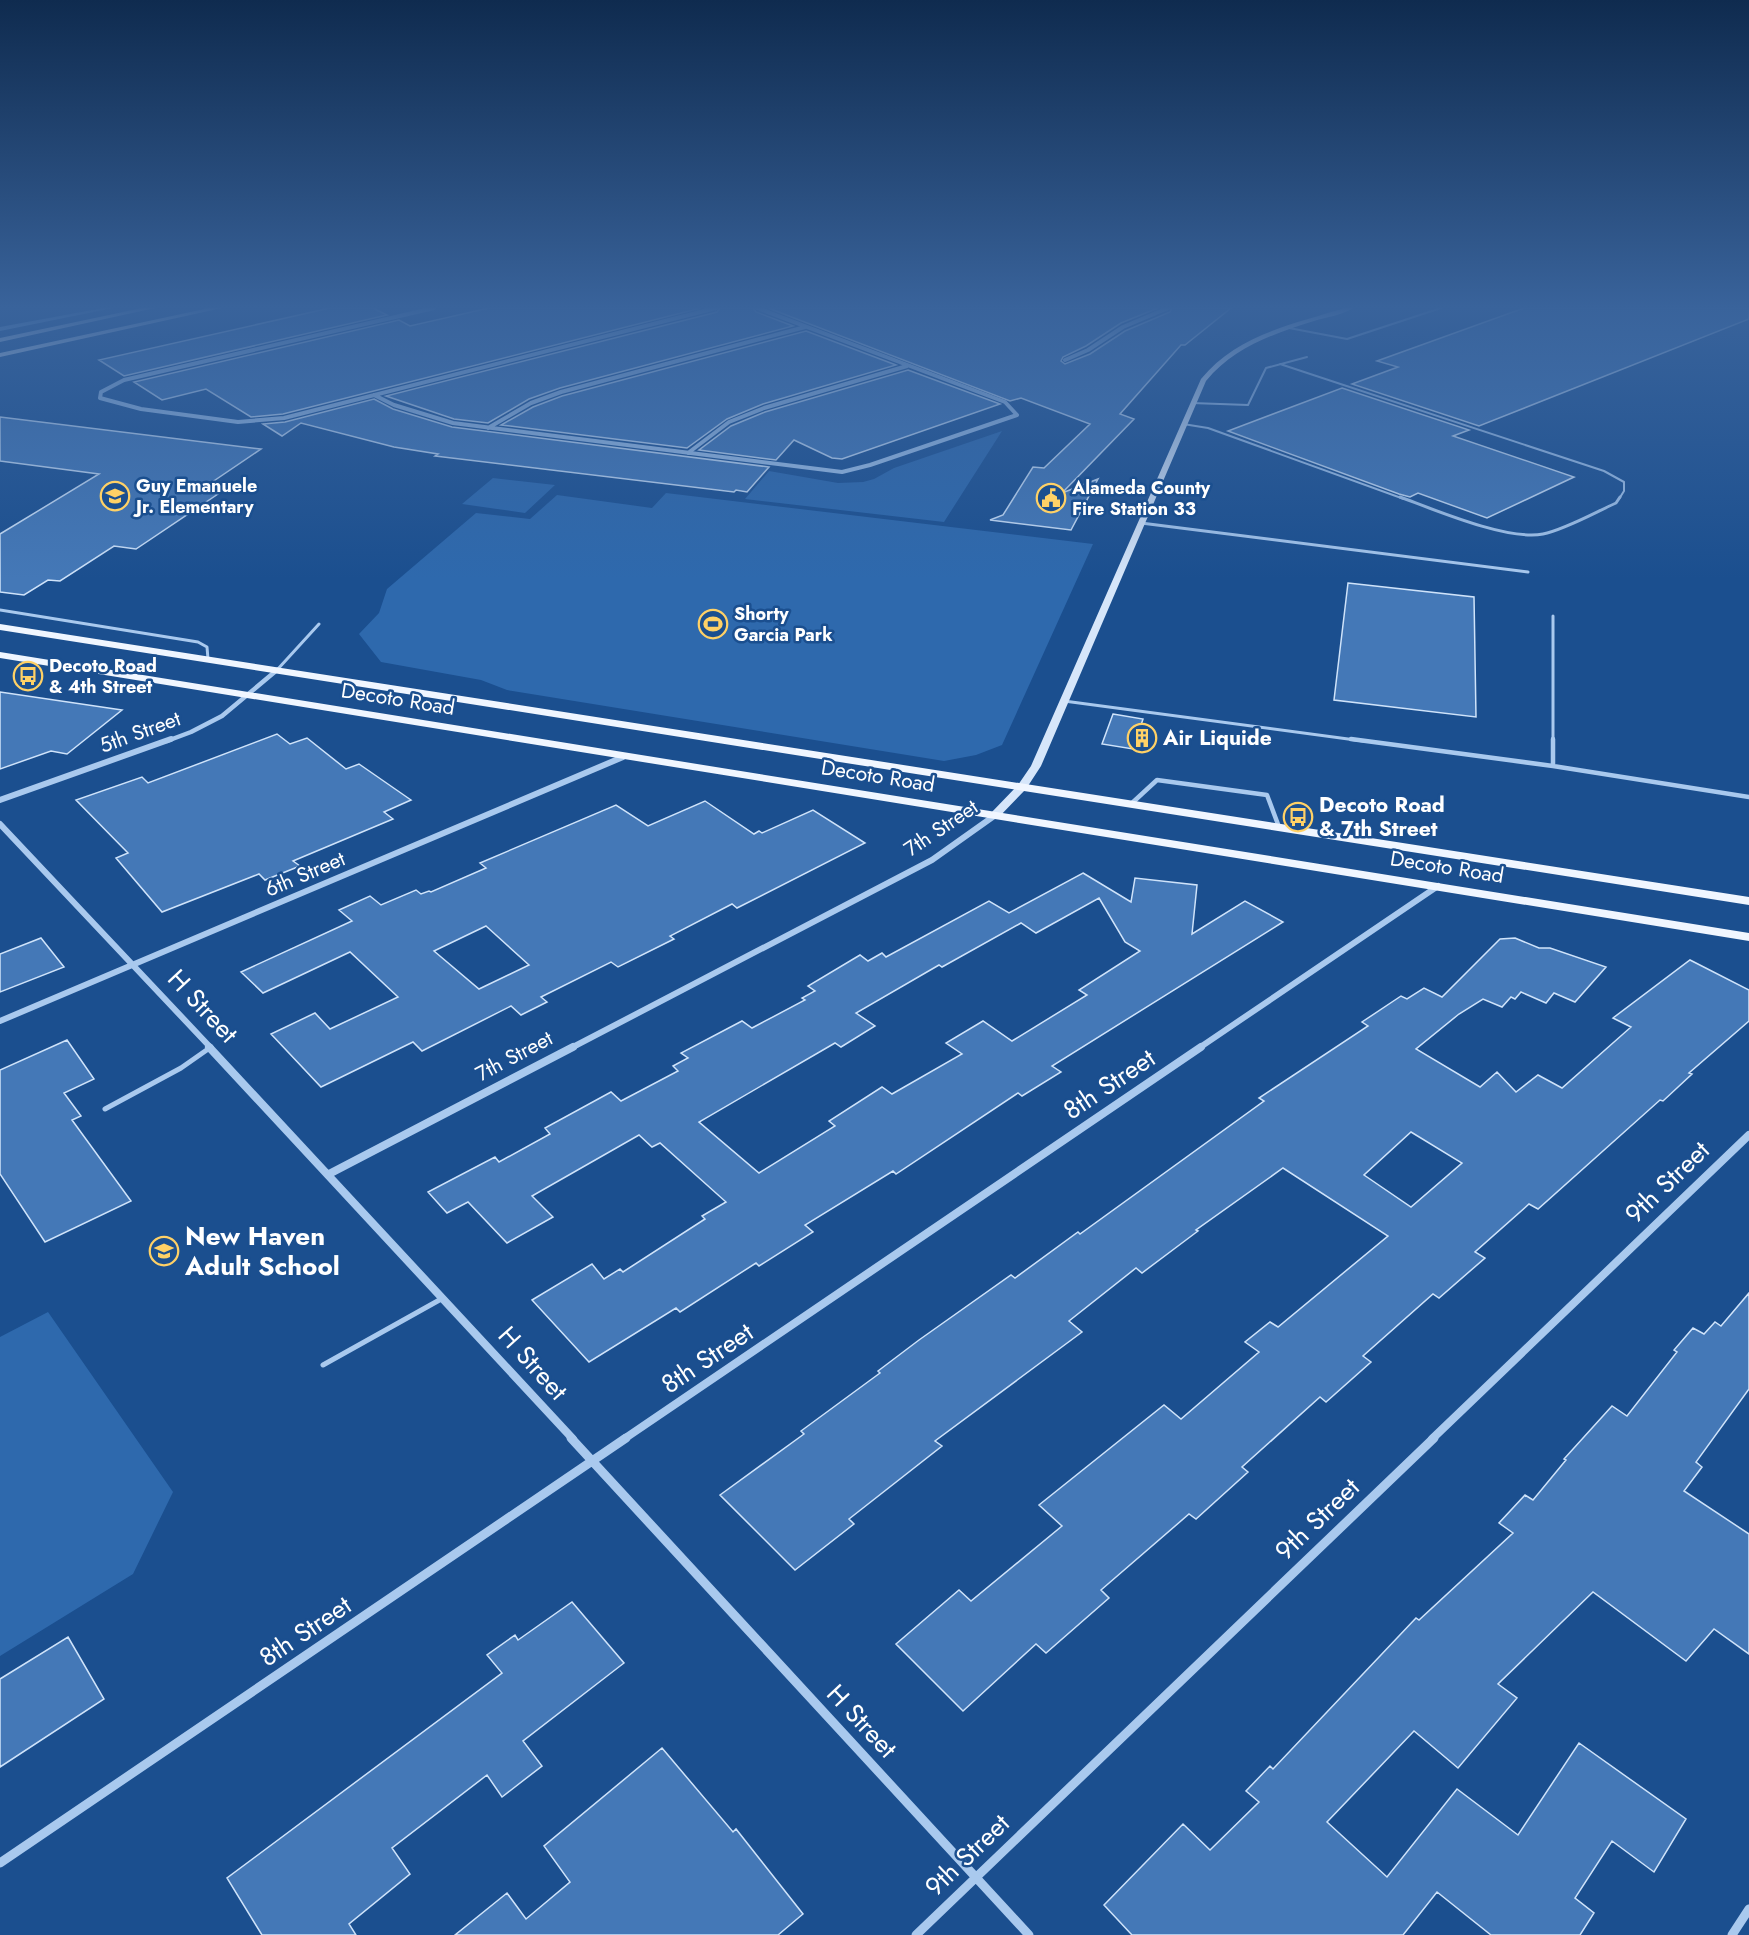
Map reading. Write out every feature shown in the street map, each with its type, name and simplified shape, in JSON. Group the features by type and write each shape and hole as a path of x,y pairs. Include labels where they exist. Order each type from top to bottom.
{"main road":[{"name":"Decoto Road","path":"0,627 1749,901"},
{"name":"Decoto Road","path":"0,655 622,757 1749,936"}],"street":[{"path":"101,398 141,409 238,422 259,422 284,418 361,398"},
{"path":"381,398 423,416 488,428 842,472 870,465 1017,415 1005,402 995,398"},
{"path":"488,428 531,403 545,398"},
{"path":"687,453 729,422 796,398"},
{"name":"7th Street","path":"330,1174 932,860 994,816 1022,787 1036,766 1194,398"},
{"name":"5th Street","path":"0,800 191,732 222,716 277,670"},
{"name":"6th Street","path":"0,1021 622,757"},
{"name":"H Street","path":"0,824 330,1174 1029,1935"},
{"name":"8th Street","path":"0,1863 1438,886"},
{"name":"9th Street","path":"916,1935 1749,1135"},
{"path":"1732,1935 1749,1909"}],"lane":[{"path":"1192,403 1248,405 1251,398"},
{"path":"1183,424 1208,428 1470,523 1524,535 1544,534 1571,525 1616,503 1624,491 1624,482 1604,471 1384,398"},
{"path":"1142,523 1528,572"},
{"path":"0,610 198,642 207,647 208,659"},
{"path":"1553,616 1553,766"},
{"path":"277,670 319,624"},
{"path":"1064,701 1553,766 1749,797"},
{"path":"1131,804 1157,780 1267,795 1279,827"},
{"path":"105,1109 180,1068 211,1047"},
{"path":"323,1365 443,1298"}],"shaded area":[{"path":"1002,431 944,522 745,499 769,471 838,483 863,482 894,468"},
{"path":"493,478 555,485 525,513 462,504"},
{"name":"Shorty Garcia Park","path":"666,493 1093,544 1002,745 976,755 944,761 507,690 481,680 381,662 359,634 379,613 387,589 476,513 530,519 557,495 652,508"},
{"path":"48,1312 173,1492 133,1574 0,1656 0,1337"}],"building":[{"path":"221,398 345,398 283,414 251,417"},
{"path":"393,398 531,398 488,423 454,419"},
{"path":"556,398 782,398 727,419 687,448 501,425 533,407"},
{"path":"812,398 985,398 1000,404 842,459 832,458 794,440 776,460 699,450 731,426 765,412"},
{"path":"1003,398 1020,398 1010,401"},
{"path":"1022,398 1134,398 1120,414 1134,419 1062,493 1098,479 1071,530 990,520 1003,515 1033,467 1044,468 1090,424"},
{"path":"1315,398 1373,398 1469,430 1453,436 1574,477 1487,518 1418,493 1410,497 1399,494 1228,431"},
{"path":"1395,398 1549,398 1479,426"},
{"path":"374,399 393,409 452,427 769,467 747,492 736,490 734,492 435,456 438,454 394,447 301,423 282,436 263,424 285,422"},
{"name":"Guy Emanuele Jr. Elementary","path":"0,417 261,449 199,491 218,494 136,549 114,546 60,581 48,580 24,595 0,592 0,534 99,474 0,461"},
{"path":"1348,583 1474,597 1476,717 1334,700"},
{"path":"0,692 122,710 67,754 51,751 0,769"},
{"path":"1113,714 1143,719 1133,749 1102,744"},
{"path":"277,734 290,744 307,738 346,769 359,764 411,800 384,812 393,819 293,861 300,866 265,880 259,874 162,912 116,858 128,853 76,800 142,777 148,783"},
{"path":"705,801 754,834 759,831 762,833 813,810 865,843 737,908 732,904 670,936 674,939 618,967 611,962 541,997 547,1002 521,1015 511,1006 422,1051 413,1042 321,1087 271,1034 315,1013 330,1029 398,997 350,952 263,993 241,972 352,921 339,910 370,896 381,905 416,890 421,894 431,892 486,868 480,863 616,805 648,826","holes":["486,926 529,965 479,989 434,951"]},
{"path":"1083,873 1131,902 1135,878 1197,885 1192,934 1245,901 1283,922 1052,1066 1061,1072 1022,1096 1018,1093 896,1174 893,1171 805,1225 813,1232 759,1266 756,1263 680,1312 676,1308 589,1362 532,1300 592,1264 604,1279 620,1269 623,1272 705,1219 702,1216 726,1202 660,1143 652,1147 639,1135 532,1196 553,1217 507,1243 468,1202 447,1213 428,1192 495,1157 499,1162 550,1134 545,1128 611,1092 621,1101 678,1071 673,1066 688,1058 681,1053 742,1021 752,1028 805,1000 802,998 815,991 808,986 860,955 868,961 882,953 886,957 989,901 1009,913","holes":["1099,898 1125,942 1140,951 1079,990 1087,995 1012,1041 983,1021 946,1043 962,1054 892,1094 882,1087 829,1121 835,1126 759,1173 699,1122 835,1043 841,1047 875,1026 856,1013 939,965 942,967 1021,923 1036,933"]},
{"path":"41,938 64,967 0,992 0,954"},
{"path":"1515,938 1539,948 1550,948 1606,967 1575,1002 1554,993 1546,1003 1521,992 1515,999 1511,997 1502,1007 1483,999 1459,1014 1416,1049 1480,1087 1497,1072 1516,1092 1538,1075 1562,1088 1631,1027 1613,1018 1690,960 1749,990 1749,1021 1689,1073 1692,1074 1663,1101 1660,1100 1538,1209 1529,1204 1475,1252 1485,1258 1439,1298 1433,1294 1363,1356 1371,1362 1326,1402 1320,1397 1242,1467 1248,1472 1196,1519 1189,1514 1101,1590 1109,1598 1046,1653 1036,1644 963,1711 896,1644 959,1590 971,1601 1062,1526 1039,1505 1164,1405 1181,1419 1259,1352 1245,1342 1270,1322 1278,1327 1388,1236 1283,1168 1196,1230 1198,1231 1142,1273 1136,1268 1069,1321 1082,1332 935,1441 942,1446 849,1519 854,1524 795,1570 720,1495 804,1434 801,1431 880,1373 878,1371 919,1340 1011,1275 1015,1278 1078,1232 1080,1234 1264,1101 1259,1098 1368,1026 1362,1022 1401,996 1407,999 1424,988 1442,997 1500,939","holes":["1411,1132 1462,1163 1411,1207 1364,1175"]},
{"path":"67,1040 94,1079 64,1093 81,1116 72,1120 131,1201 45,1242 0,1174 0,1070"},
{"path":"1749,1293 1749,1389 1696,1462 1702,1467 1684,1491 1749,1534 1749,1654 1714,1629 1686,1661 1593,1592 1498,1684 1517,1698 1458,1768 1414,1731 1327,1822 1387,1877 1457,1789 1518,1835 1579,1743 1686,1819 1654,1872 1612,1841 1575,1898 1594,1913 1580,1935 1491,1935 1437,1892 1403,1935 1132,1935 1104,1905 1183,1824 1210,1850 1259,1802 1246,1791 1270,1766 1273,1769 1416,1618 1419,1620 1513,1533 1499,1523 1525,1495 1533,1500 1566,1460 1564,1459 1612,1406 1627,1416 1677,1352 1674,1350 1693,1328 1704,1334 1715,1322 1721,1326"},
{"path":"572,1602 624,1663 523,1741 542,1766 502,1797 487,1775 392,1848 410,1874 349,1924 356,1935 262,1935 227,1878 502,1673 487,1655 515,1635 518,1640"},
{"path":"68,1637 104,1699 0,1767 0,1679"},
{"path":"662,1748 733,1832 736,1829 803,1914 778,1935 455,1935 507,1893 526,1919 570,1882 544,1846"}],"place":[{"name":"Guy Emanuele Jr. Elementary","path":"115,496"},
{"name":"Alameda County Fire Station 33","path":"1051,498"},
{"name":"Shorty Garcia Park","path":"713,624"},
{"name":"Decoto Road & 4th Street","path":"28,676"},
{"name":"Air Liquide","path":"1142,738"},
{"name":"Decoto Road & 7th Street","path":"1298,817"},
{"name":"New Haven Adult School","path":"164,1251"}]}
